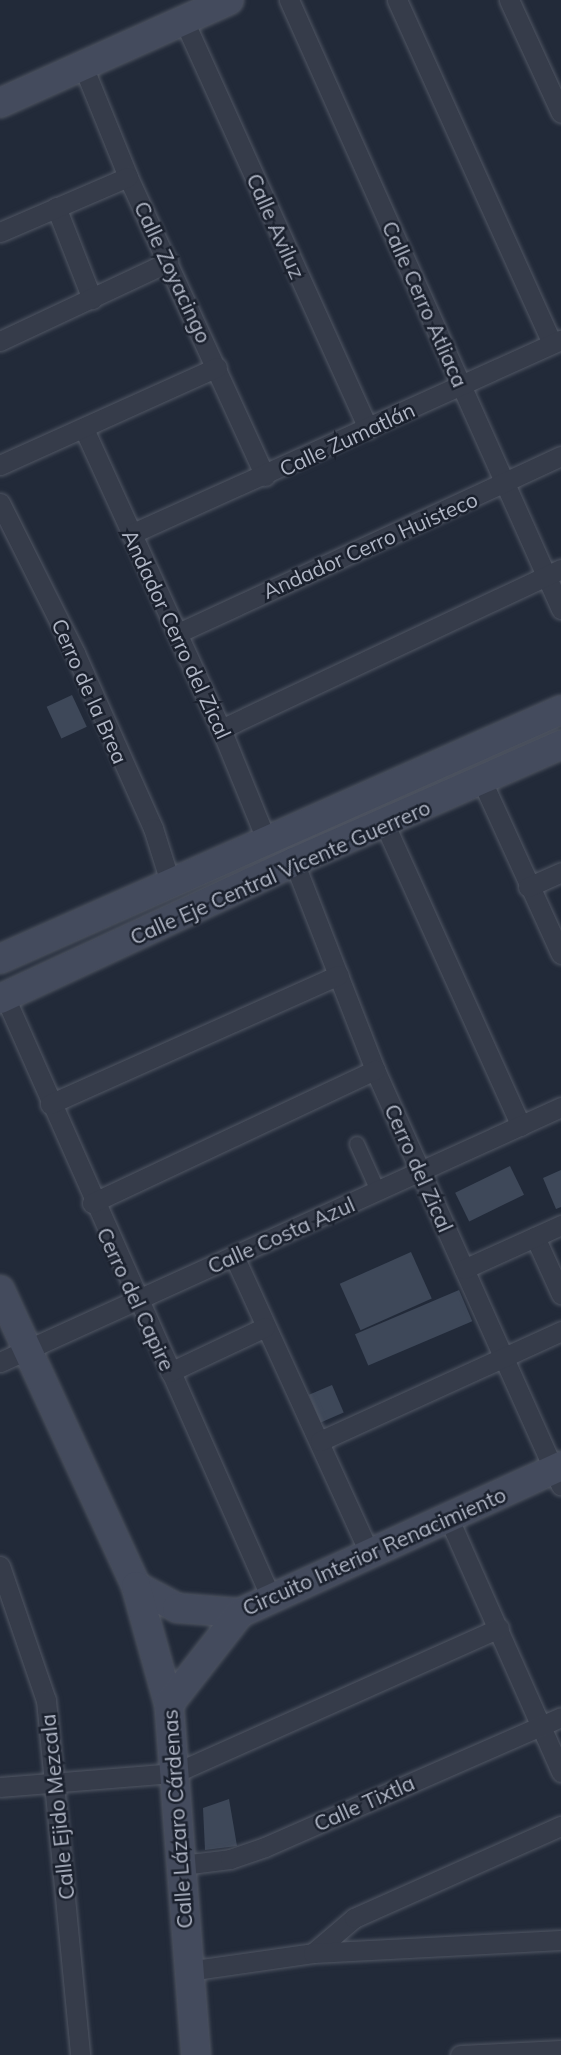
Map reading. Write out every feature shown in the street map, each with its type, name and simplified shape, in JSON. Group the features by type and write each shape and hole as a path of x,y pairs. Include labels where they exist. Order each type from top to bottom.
{"main road":[{"path":"0,103 185,23 224,1"},
{"name":"Calle Eje Central Vicente Guerrero","path":"0,959 561,710"},
{"name":"Calle Eje Central Vicente Guerrero","path":"2,998 294,862 385,825 561,745"},
{"path":"0,1290 136,1586"},
{"name":"Circuito Interior Renacimiento","path":"136,1586 177,1608 240,1613 559,1473"},
{"name":"Calle Lázaro Cárdenas","path":"136,1586 169,1704 195,2055"},
{"path":"169,1704 240,1613"}],"street":[{"name":"Calle Cerro Atliaca","path":"289,0 461,386 553,572 561,609"},
{"path":"397,0 557,341"},
{"path":"509,0 561,113"},
{"name":"Calle Aviluz","path":"185,23 368,429"},
{"name":"Calle Zoyacingo","path":"83,66 128,177 265,476"},
{"path":"0,232 128,177"},
{"path":"56,207 92,299"},
{"path":"0,341 168,262"},
{"name":"Calle Zumatlán","path":"131,534 265,476 557,341"},
{"path":"0,465 217,367"},
{"name":"Andador Cerro del Zical","path":"84,429 221,729 266,839"},
{"name":"Andador Cerro Huisteco","path":"178,633 561,456"},
{"name":"Cerro de la Brea","path":"0,503 75,653 153,828 170,882"},
{"path":"221,729 553,572"},
{"path":"482,781 528,887 561,954"},
{"path":"385,825 521,1126"},
{"name":"Cerro del Zical","path":"294,862 375,1070 503,1358 559,1473"},
{"path":"528,887 561,872"},
{"path":"50,1104 338,975"},
{"name":"Cerro del Capire","path":"2,998 272,1600"},
{"path":"92,1203 375,1070"},
{"name":"Calle Costa Azul","path":"0,1362 561,1107"},
{"path":"357,1144 378,1191"},
{"path":"464,1269 561,1225"},
{"path":"535,1237 561,1294"},
{"path":"234,1255 370,1555"},
{"path":"170,1372 265,1327"},
{"path":"320,1441 561,1331"},
{"path":"449,1519 561,1772"},
{"name":"Calle Ejido Mezcala","path":"0,1566 46,1700 57,1783 80,2055"},
{"path":"0,1787 175,1773 499,1628"},
{"name":"Calle Tixtla","path":"182,1865 230,1859 265,1847 561,1717"},
{"path":"313,1953 354,1918 561,1826"},
{"path":"188,1970 313,1953 561,1940"},
{"path":"460,2055 561,2050"}],"building":[{"path":"72,695 87,727 61,739 47,707"},
{"path":"510,1166 524,1195 469,1222 455,1193"},
{"path":"561,1170 561,1207 556,1209 543,1178"},
{"path":"411,1252 432,1299 360,1330 340,1284"},
{"path":"459,1290 472,1321 368,1365 355,1334"},
{"path":"332,1385 344,1413 321,1422 309,1395"},
{"path":"229,1799 237,1846 205,1850 203,1808"}]}
